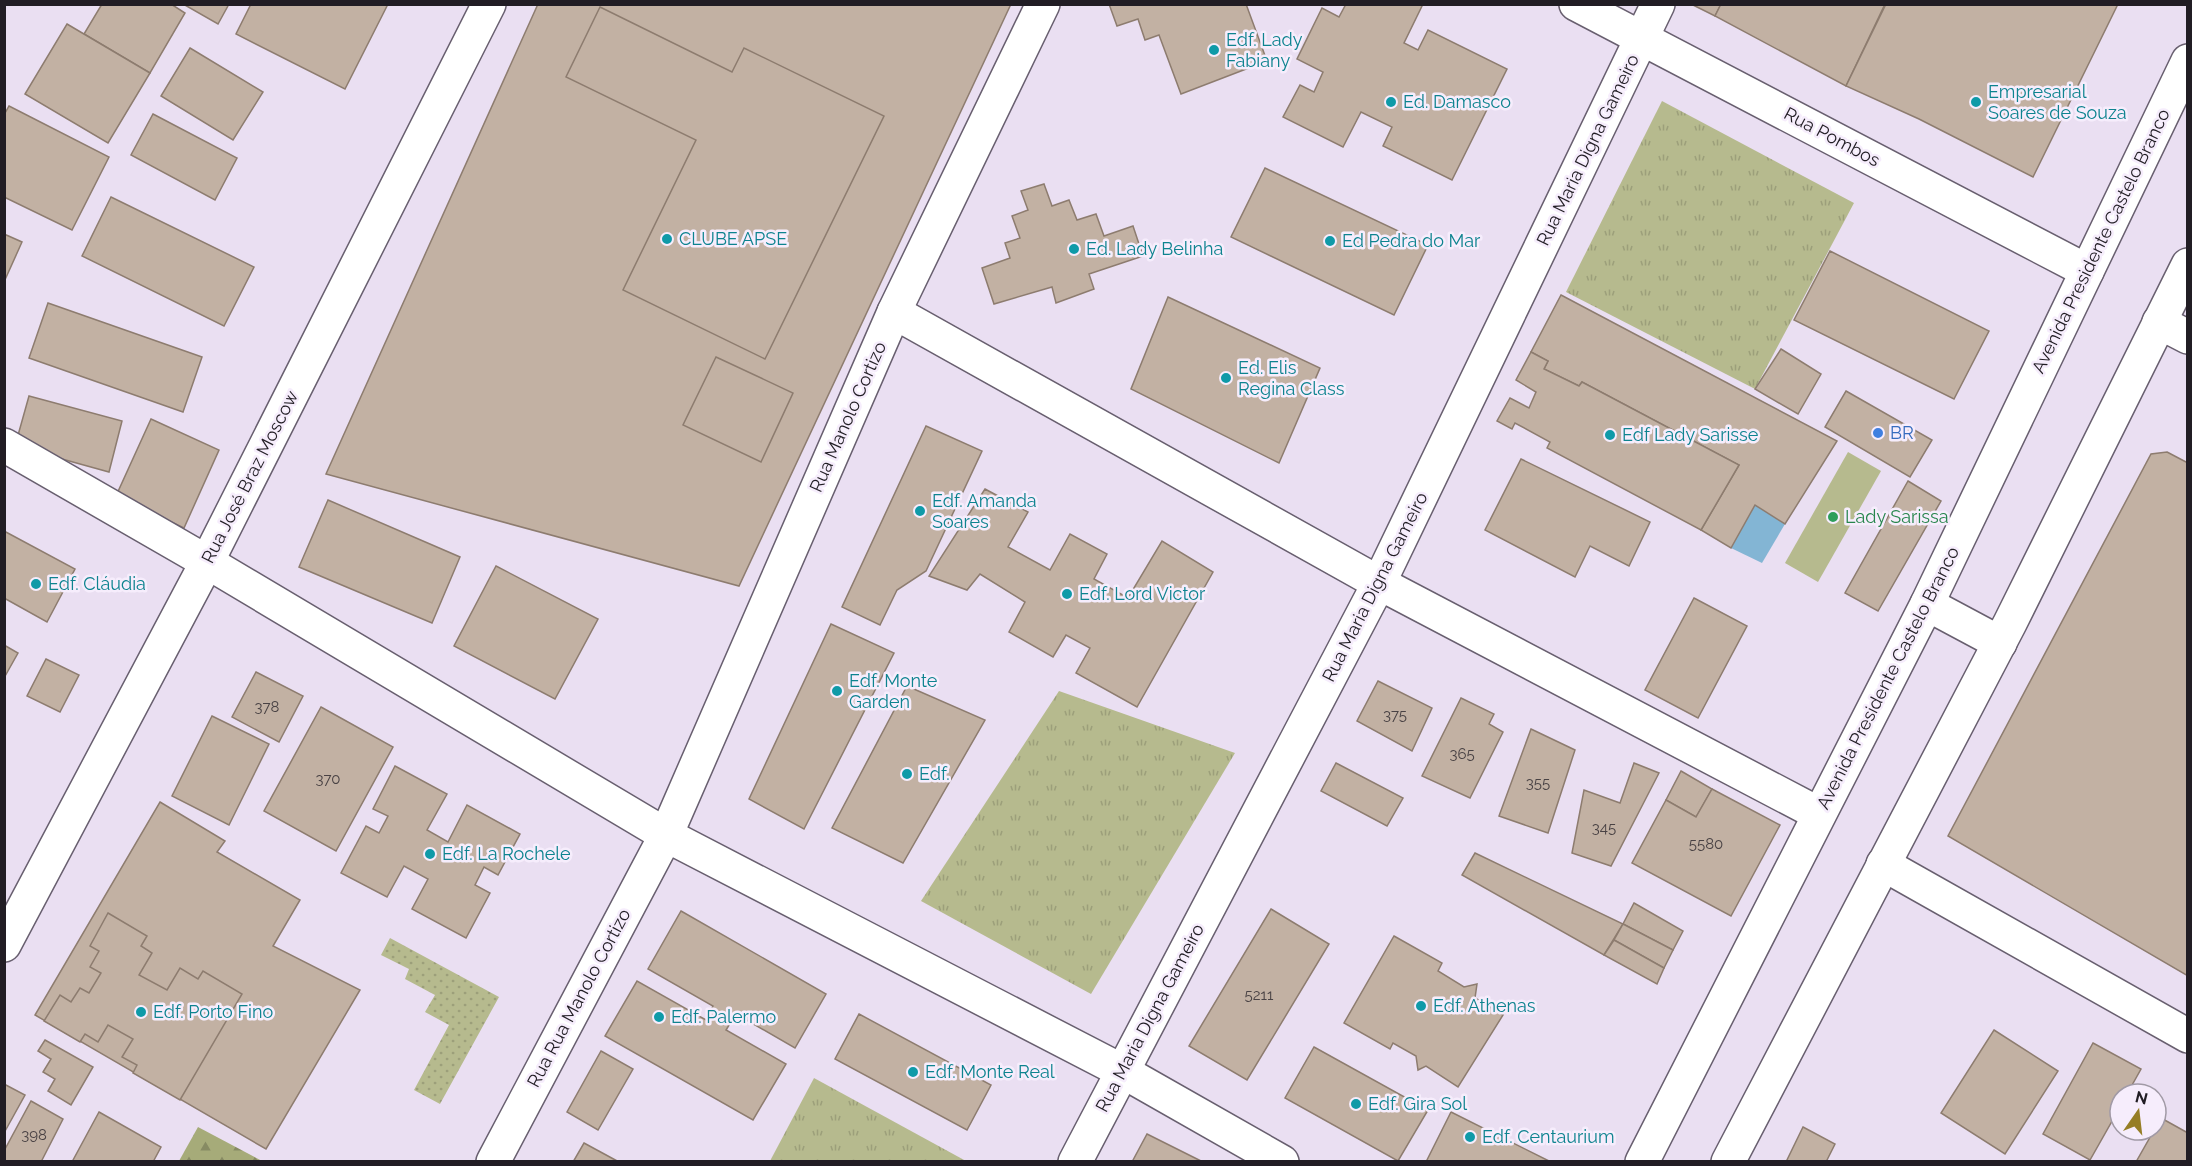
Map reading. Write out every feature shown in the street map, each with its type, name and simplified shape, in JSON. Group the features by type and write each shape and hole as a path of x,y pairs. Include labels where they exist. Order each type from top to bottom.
{"street":[{"name":"Rua José Braz Moscow","path":"4,945 207,562 489,4"},
{"name":"Rua Manolo Cortizo","path":"666,835 894,312 1042,4"},
{"name":"Rua Pombos","path":"1576,4 2087,271"},
{"name":"Rua Maria Digna Gameiro","path":"1075,1161 1379,583 1658,4"},
{"name":"Avenida Presidente Castelo Branco","path":"1642,1161 1927,604 2187,61"},
{"path":"1728,1161 2000,643 2187,265"},
{"path":"894,312 1379,583 1819,814"},
{"path":"2159,322 2187,337"},
{"path":"4,445 207,562 666,835 1122,1071 1281,1161"},
{"path":"1927,604 2000,643"},
{"name":"Rua Rua Manolo Cortizo","path":"493,1161 666,835"},
{"path":"1883,864 2187,1035"}],"green space":[{"path":"1662,101 1854,203 1755,389 1566,292"},
{"name":"Lady Sarissa","path":"1848,452 1881,471 1818,582 1785,563"},
{"path":"1059,691 1235,753 1091,994 921,901"},
{"path":"390,938 499,997 440,1104 414,1090 449,1025 425,1012 435,995 405,979 409,969 381,955"},
{"path":"814,1078 966,1161 770,1161"},
{"path":"198,1127 262,1161 179,1161"}],"water":[{"path":"1755,505 1785,524 1762,563 1731,548"}],"building":[{"path":"102,4 171,4 185,13 150,73 84,34"},
{"path":"183,4 229,4 218,24"},
{"path":"251,4 388,4 345,89 236,34"},
{"name":"CLUBE APSE","path":"538,4 1011,4 739,586 326,474"},
{"name":"Edf. Lady Fabiany","path":"1109,4 1246,4 1267,61 1181,94 1159,35 1145,40 1138,19 1117,26"},
{"name":"Ed. Damasco","path":"1346,4 1423,4 1404,43 1418,50 1428,30 1507,69 1452,180 1383,146 1392,127 1361,112 1343,147 1283,117 1300,85 1314,92 1323,72 1297,59 1322,8 1339,17"},
{"path":"1691,4 1721,4 1715,16"},
{"path":"1721,4 1885,4 1846,86 1715,16"},
{"name":"Empresarial Soares de Souza","path":"1886,4 2118,4 2033,177 1919,119 1846,86"},
{"path":"600,7 732,72 744,48 884,116 765,359 623,290 696,140 566,77"},
{"path":"67,24 150,73 108,143 25,94"},
{"path":"190,48 263,92 233,140 161,96"},
{"path":"9,106 109,157 72,230 4,197 4,115"},
{"path":"153,114 237,158 215,200 131,155"},
{"name":"Ed Pedra do Mar","path":"1265,168 1428,245 1394,315 1231,237"},
{"name":"Ed. Lady Belinha","path":"1044,184 1052,206 1069,200 1077,220 1096,214 1104,236 1133,226 1143,256 1089,274 1094,289 1056,303 1052,287 994,304 982,268 1010,258 1005,243 1020,238 1012,216 1028,210 1021,191"},
{"path":"111,197 254,267 224,326 82,256"},
{"path":"4,234 22,242 4,282"},
{"name":"BR","path":"1830,251 1989,331 1954,399 1794,320"},
{"path":"1561,295 1837,441 1785,524 1755,505 1731,548 1701,530 1739,465 1582,382 1579,386 1544,369 1548,361 1531,352"},
{"name":"Ed. Elis Regina Class","path":"1168,297 1320,368 1279,463 1131,389"},
{"path":"48,303 202,357 183,412 29,358"},
{"path":"1781,349 1821,374 1798,414 1755,389"},
{"name":"Edf Lady Sarisse","path":"1531,352 1548,361 1544,369 1579,386 1582,382 1739,465 1701,530 1547,448 1550,442 1515,423 1512,429 1497,421 1510,398 1529,408 1536,392 1516,380"},
{"path":"716,357 793,393 761,462 683,425"},
{"name":"BR","path":"1846,391 1932,440 1910,477 1825,427"},
{"path":"29,396 122,421 109,472 15,446"},
{"path":"151,419 219,450 184,528 116,496"},
{"name":"Edf. Amanda Soares","path":"926,426 982,451 926,571 897,590 880,625 842,607"},
{"path":"2167,452 2188,463 2188,976 1948,836 2151,454"},
{"path":"1521,459 1650,522 1629,566 1590,546 1575,577 1485,530"},
{"name":"Lady Sarissa","path":"1908,481 1941,501 1878,611 1845,593"},
{"name":"Edf. Lord Victor","path":"985,489 1028,512 1008,547 1050,570 1070,534 1107,554 1094,579 1128,598 1162,541 1213,572 1137,707 1076,673 1090,648 1066,635 1053,657 1009,632 1025,602 980,574 967,590 929,576"},
{"path":"328,500 460,557 432,623 299,567"},
{"name":"Edf. Cláudia","path":"4,531 75,569 47,622 4,598"},
{"path":"496,566 598,619 555,699 454,646"},
{"path":"1694,598 1747,626 1698,718 1645,690"},
{"name":"Edf. Monte Garden","path":"831,624 894,653 804,829 749,799"},
{"path":"4,645 18,653 4,678"},
{"path":"46,659 79,675 60,712 27,696"},
{"path":"256,672 303,696 279,742 232,717"},
{"path":"1378,681 1432,708 1412,751 1357,721"},
{"name":"Edf.","path":"907,686 985,720 903,863 832,828"},
{"path":"1461,698 1494,714 1489,724 1503,732 1470,798 1422,776"},
{"path":"321,707 393,747 336,851 264,811"},
{"path":"212,716 269,744 229,825 172,796"},
{"path":"1531,729 1575,750 1548,833 1499,816"},
{"path":"1336,763 1403,798 1387,826 1321,791"},
{"path":"1634,763 1659,773 1611,866 1572,853 1584,790 1620,803"},
{"name":"Edf. La Rochele","path":"395,766 447,794 427,830 448,842 467,805 520,834 498,875 484,867 475,885 490,893 466,938 412,909 428,879 404,866 387,897 341,873 366,826 379,833 388,816 373,809"},
{"path":"1681,771 1712,789 1696,817 1666,800"},
{"path":"1712,789 1780,825 1731,916 1632,863 1666,800 1696,817"},
{"path":"160,802 225,841 217,852 300,900 273,946 360,990 266,1149 35,1015"},
{"path":"1475,853 1623,924 1604,955 1462,875"},
{"path":"1634,903 1683,931 1673,950 1623,924"},
{"path":"1271,909 1329,944 1247,1080 1189,1046"},
{"name":"Edf. Palermo","path":"681,911 826,994 795,1048 736,1014 726,1030 786,1064 753,1120 605,1036 637,981 706,1020 713,1006 648,969"},
{"name":"Edf. Porto Fino","path":"108,913 147,936 141,946 152,953 139,975 167,990 180,968 198,979 203,971 242,994 180,1100 133,1073 137,1065 122,1057 133,1039 108,1025 98,1042 85,1034 80,1042 44,1021 60,995 71,1002 80,988 89,993 101,973 90,967 99,951 90,946"},
{"path":"1623,924 1673,950 1664,968 1614,940"},
{"name":"Edf. Athenas","path":"1394,936 1442,963 1438,971 1464,987 1477,984 1475,998 1503,1015 1458,1087 1426,1066 1418,1070 1416,1056 1393,1043 1390,1049 1344,1023"},
{"path":"1614,940 1664,968 1657,984 1604,955"},
{"name":"Edf. Monte Real","path":"859,1014 991,1085 967,1130 835,1059"},
{"path":"1994,1030 2058,1071 2005,1154 1941,1113"},
{"path":"45,1040 93,1067 71,1105 48,1091 55,1079 43,1072 51,1059 38,1051"},
{"path":"2093,1043 2141,1069 2134,1082 2108,1082 2108,1128 2090,1160 2043,1134"},
{"name":"Edf. Gira Sol","path":"1314,1047 1428,1110 1398,1161 1285,1098"},
{"path":"601,1051 633,1069 598,1130 567,1112"},
{"path":"4,1084 25,1095 4,1133"},
{"path":"31,1101 63,1119 41,1162 4,1162 4,1151"},
{"path":"99,1112 161,1147 153,1162 72,1162"},
{"name":"Edf. Centaurium","path":"1451,1112 1551,1162 1426,1162"},
{"path":"2168,1122 2188,1133 2188,1162 2136,1162 2147,1142 2168,1142"},
{"path":"1803,1127 1835,1144 1826,1162 1786,1162"},
{"path":"1147,1134 1203,1162 1132,1162"},
{"path":"584,1143 619,1162 573,1162"}],"place":[{"name":"Edf. Lady Fabiany","path":"1214,50"},
{"name":"Ed. Damasco","path":"1391,102"},
{"name":"Empresarial Soares de Souza","path":"1976,102"},
{"name":"CLUBE APSE","path":"667,239"},
{"name":"Ed Pedra do Mar","path":"1330,241"},
{"name":"Ed. Lady Belinha","path":"1074,249"},
{"name":"Ed. Elis Regina Class","path":"1226,378"},
{"name":"BR","path":"1878,433"},
{"name":"Edf Lady Sarisse","path":"1610,435"},
{"name":"Edf. Amanda Soares","path":"920,511"},
{"name":"Lady Sarissa","path":"1833,517"},
{"name":"Edf. Cláudia","path":"36,584"},
{"name":"Edf. Lord Victor","path":"1067,594"},
{"name":"Edf. Monte Garden","path":"837,691"},
{"name":"Edf.","path":"907,774"},
{"name":"Edf. La Rochele","path":"430,854"},
{"name":"Edf. Athenas","path":"1421,1006"},
{"name":"Edf. Porto Fino","path":"141,1012"},
{"name":"Edf. Palermo","path":"659,1017"},
{"name":"Edf. Monte Real","path":"913,1072"},
{"name":"Edf. Gira Sol","path":"1356,1104"},
{"name":"Edf. Centaurium","path":"1470,1137"}]}
